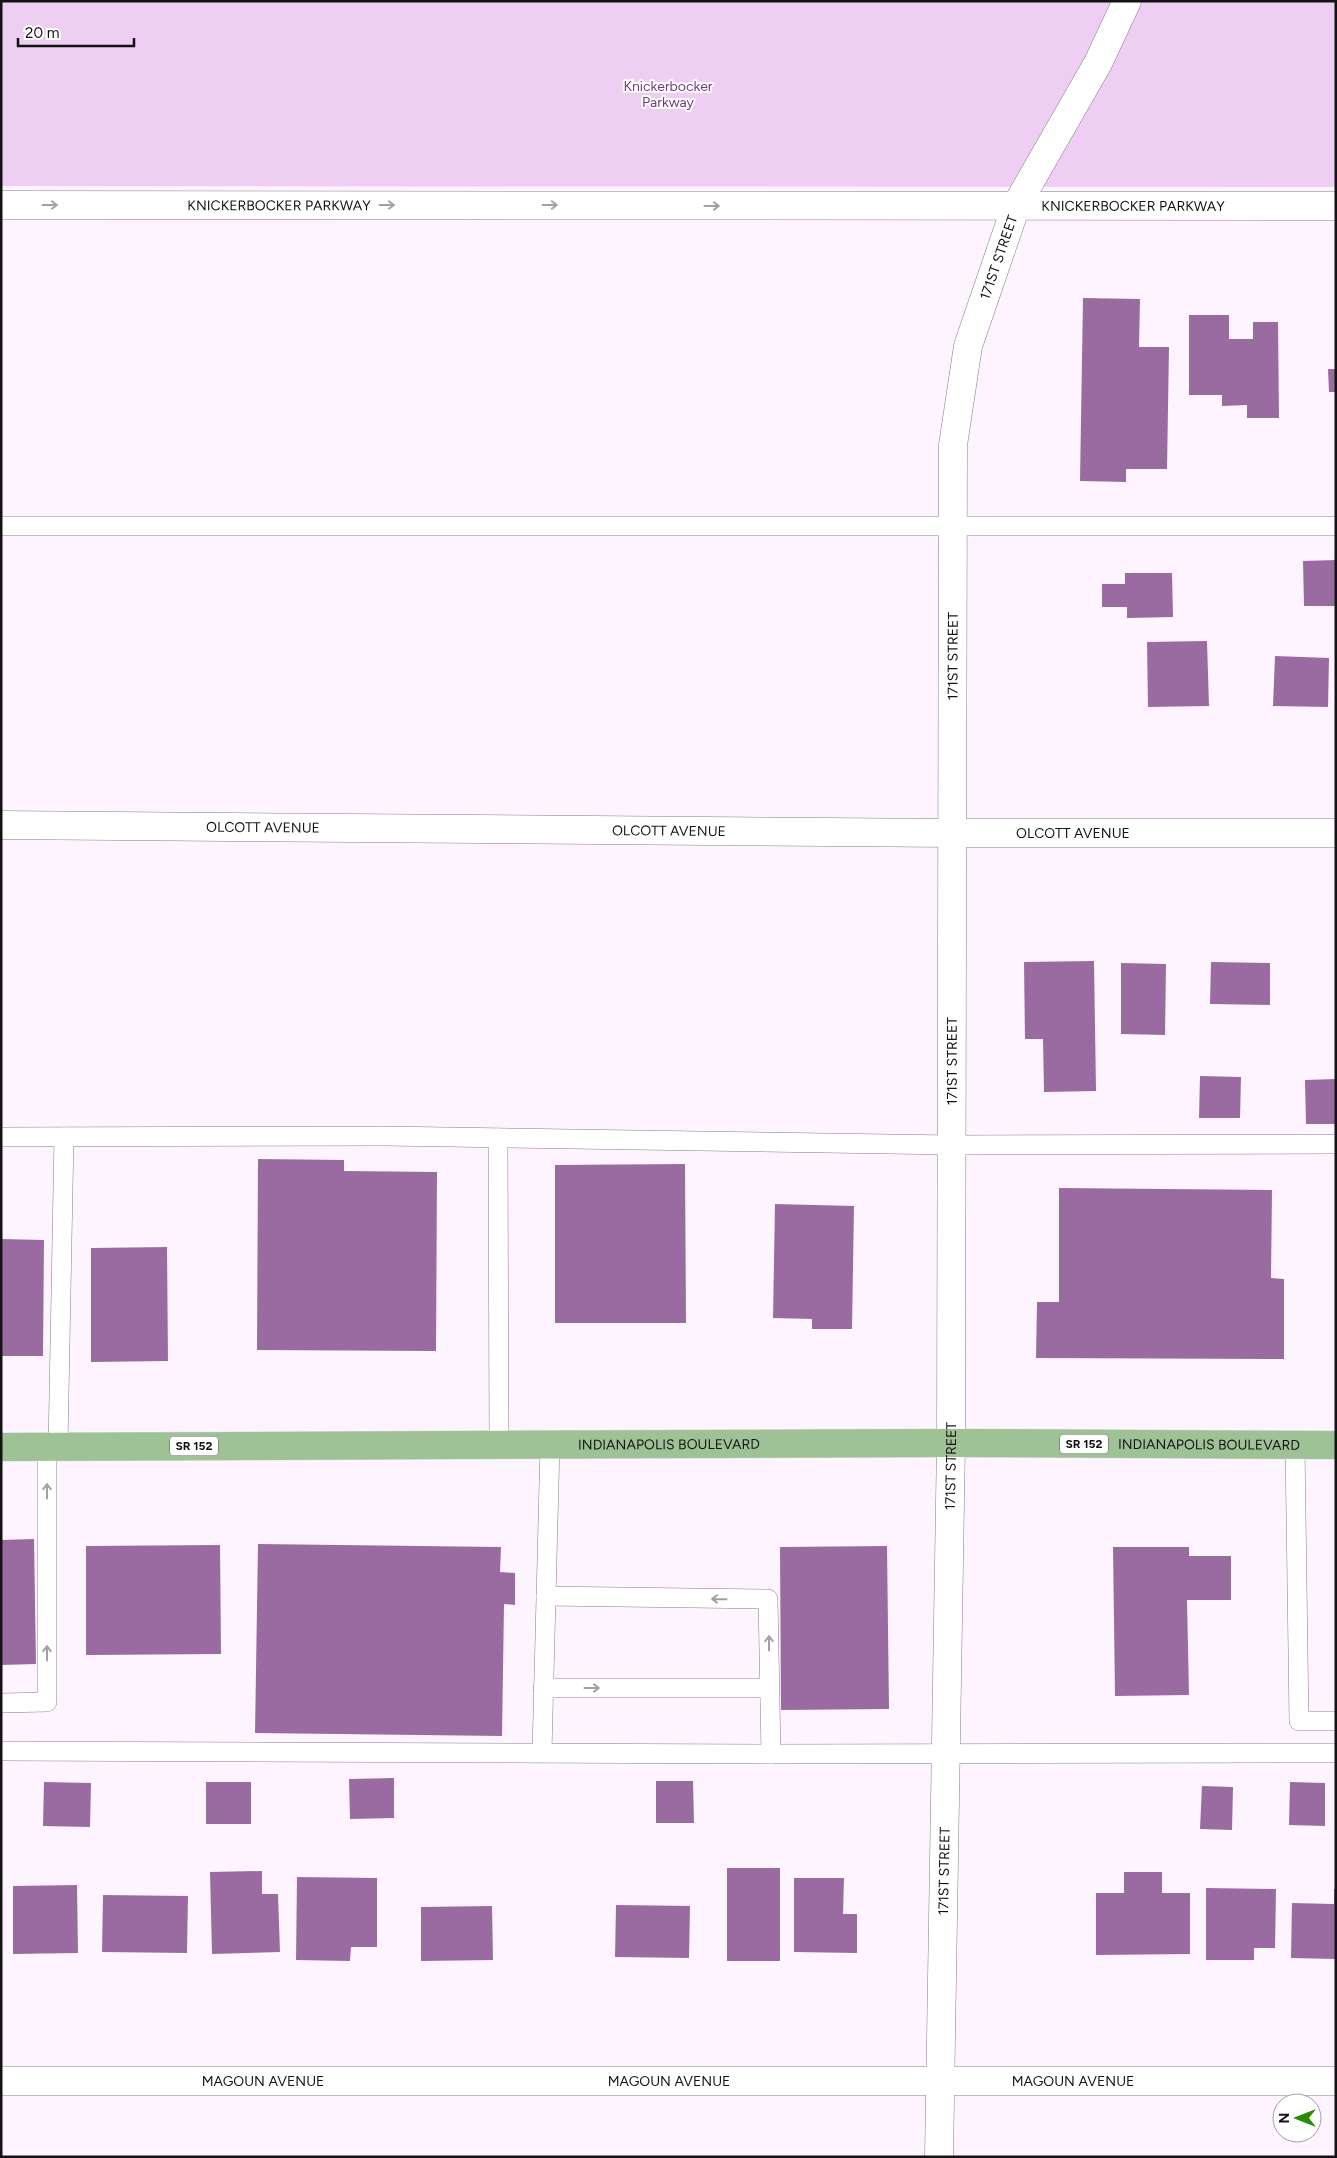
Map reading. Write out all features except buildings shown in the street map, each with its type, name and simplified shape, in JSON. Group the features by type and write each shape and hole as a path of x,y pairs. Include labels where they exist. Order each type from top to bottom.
{"main road":[{"name":"INDIANAPOLIS BOULEVARD","path":"1,1447 951,1443 1336,1445"}],"street":[{"name":"171ST STREET","path":"939,2157 951,1443 953,445 968,346 1016,206 1098,63 1127,1"},
{"name":"KNICKERBOCKER PARKWAY","path":"1,205 1336,206"},
{"name":"OLCOTT AVENUE","path":"1,825 953,833 1336,833"},
{"name":"MAGOUN AVENUE","path":"1,2081 1336,2081"}],"lane":[{"path":"1,526 1336,526"},
{"path":"1,1137 385,1136 952,1145 1336,1144"},
{"path":"1,1703 48,1702 53,1447 64,1137"},
{"path":"498,1138 499,1445"},
{"path":"1336,1433 1336,1445"},
{"path":"542,1752 550,1445"},
{"path":"1295,1445 1299,1721 1336,1721"},
{"path":"546,1596 768,1599 771,1754"},
{"path":"543,1688 769,1688"},
{"path":"1,1751 771,1754 1336,1752"}],"green space":[{"name":"Knickerbocker Parkway","path":"1,1 1336,1 1336,187 1,186"}]}
